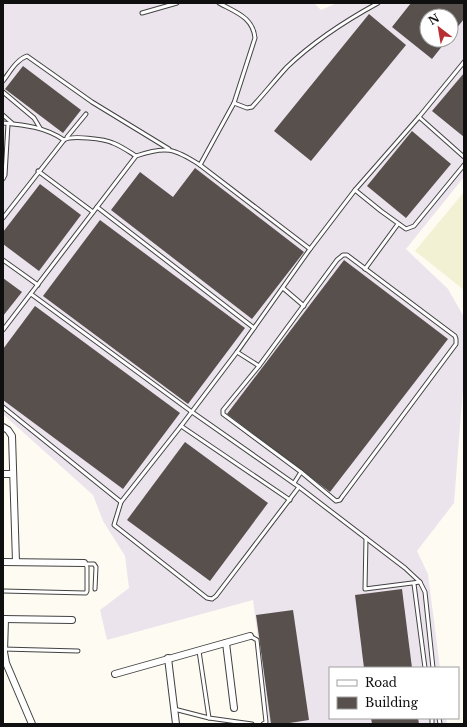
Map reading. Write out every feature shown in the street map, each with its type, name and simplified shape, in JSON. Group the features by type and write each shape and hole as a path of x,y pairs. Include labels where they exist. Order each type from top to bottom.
{"street":[{"path":"5,429 12,436 12,474 16,562"},
{"path":"3,474 12,474"},
{"path":"3,562 85,563"},
{"path":"32,724 6,663 4,649 4,619 72,620"},
{"path":"114,674 250,636"},
{"path":"226,643 234,708"},
{"path":"168,658 176,724"}],"lane":[{"path":"142,13 177,3"},
{"path":"200,165 234,103 255,38 251,24 246,18 219,3"},
{"path":"234,103 247,108 252,107 287,68 324,36 378,3"},
{"path":"3,81 16,63 27,56 92,102 169,150 183,154 200,165 310,249"},
{"path":"299,487 216,596 212,599 207,598 114,525 121,502 237,352 310,249 355,190 419,117 464,62"},
{"path":"3,92 34,118 40,128"},
{"path":"3,218 38,171 86,114"},
{"path":"3,115 13,124"},
{"path":"419,117 464,156"},
{"path":"3,123 40,128 55,134 64,140"},
{"path":"3,179 5,175 8,124"},
{"path":"68,137 83,137 112,142 136,156"},
{"path":"3,330 136,156 150,151 169,150"},
{"path":"355,190 406,229 414,226 464,165"},
{"path":"38,171 93,212"},
{"path":"97,207 254,328"},
{"path":"365,269 398,224"},
{"path":"347,255 365,269 455,336 456,344 340,500 333,499 302,472 223,414 223,410 259,366 340,256 347,255"},
{"path":"3,260 38,285"},
{"path":"283,288 304,306"},
{"path":"31,294 192,412 299,487 405,568 420,582 425,592 433,667"},
{"path":"237,352 259,366"},
{"path":"3,407 121,502"},
{"path":"181,426 290,500"},
{"path":"294,484 302,472"},
{"path":"366,538 365,589 414,584 420,582"},
{"path":"3,591 86,593 85,563 94,564 96,567 95,588"},
{"path":"414,584 425,667"},
{"path":"250,636 257,640 266,722 263,724"},
{"path":"4,649 78,651"},
{"path":"199,650 209,718"},
{"path":"174,709 209,718 252,724"}],"shaded area":[{"path":"3,3 314,3 321,10 337,3 464,3 464,177 406,249 448,289 464,317 464,376 454,503 417,551 428,574 440,667 329,667 329,719 446,719 447,724 269,724 253,600 107,640 100,610 129,588 125,556 103,521 93,495 5,416 3,416"},
{"path":"464,192 464,290 415,251"}],"building":[{"path":"411,3 464,3 464,19 459,25 459,8 419,8 419,48 441,48 432,59 392,27"},
{"path":"369,14 406,45 311,161 274,131"},
{"path":"23,66 81,110 63,133 5,89"},
{"path":"464,73 464,137 432,111"},
{"path":"412,131 451,164 406,218 367,186"},
{"path":"195,168 304,252 252,319 111,210 140,172 173,197"},
{"path":"40,184 81,215 39,271 3,244 3,232"},
{"path":"100,220 245,328 188,404 43,296"},
{"path":"344,260 448,339 330,492 227,414"},
{"path":"3,278 22,292 3,316"},
{"path":"35,306 180,413 123,489 3,400 3,349"},
{"path":"185,442 268,503 210,581 127,520"},
{"path":"402,589 412,667 364,667 355,595"},
{"path":"293,610 309,720 283,724 271,724 256,615"},
{"path":"371,719 418,719 419,724 372,724"}]}
